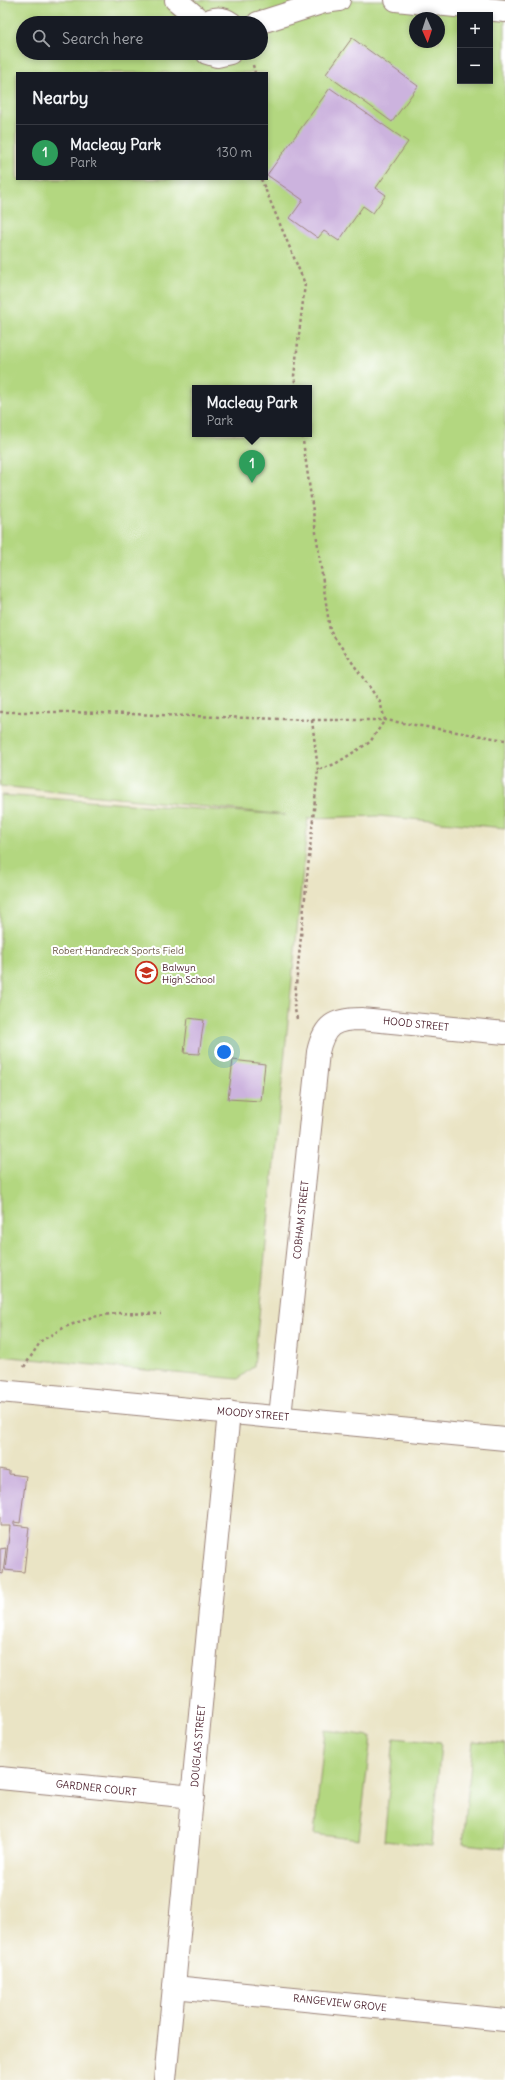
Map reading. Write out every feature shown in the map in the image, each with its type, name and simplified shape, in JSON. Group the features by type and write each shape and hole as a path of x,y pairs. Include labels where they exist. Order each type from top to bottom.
{"street":[{"path":"176,0 195,16"},
{"path":"268,20 324,2 339,0"},
{"path":"396,0 505,11"},
{"name":"HOOD STREET","path":"328,1027 335,1022 361,1018 505,1033"},
{"name":"COBHAM STREET","path":"280,1416 318,1052 320,1041 328,1027"},
{"name":"MOODY STREET","path":"6,1391 280,1416 505,1439"},
{"name":"DOUGLAS STREET","path":"165,2080 229,1412"},
{"name":"GARDNER COURT","path":"0,1778 193,1797"},
{"name":"RANGEVIEW GROVE","path":"174,1987 505,2020"}],"path":[{"path":"261,180 305,284 294,376 296,385"},
{"path":"302,437 330,631 380,702 385,720 370,742 335,764 318,770"},
{"path":"0,712 68,712 312,720 385,720 505,740"},
{"path":"298,1019 294,1005 318,770 312,720"},
{"path":"6,1391 41,1341 65,1327 92,1317 110,1314 161,1314"}],"green space":[{"name":"Robert Handreck Sports Field","path":"0,0 505,0 505,828 379,816 308,818 254,1366 238,1379 0,1356 0,795 286,815 0,786"},
{"path":"325,1730 371,1736 359,1840 314,1834"},
{"path":"394,1738 441,1743 432,1846 384,1841"},
{"path":"473,1741 505,1744 505,1848 463,1844"}],"building":[{"path":"352,38 418,86 392,122 326,74"},
{"path":"330,88 408,142 376,188 386,195 373,213 363,206 339,241 324,231 318,238 290,218 303,200 268,176"},
{"path":"188,1018 204,1020 199,1054 184,1053"},
{"path":"233,1060 265,1064 261,1101 228,1099"},
{"path":"0,1469 9,1471 9,1474 26,1476 20,1523 14,1522 14,1525 29,1527 24,1572 5,1570 10,1526 0,1526"},
{"path":"6,1548 3,1574 0,1573 0,1549"}],"place":[{"name":"Macleay Park","path":"252,483"},
{"name":"Balwyn High School","path":"146,973"}]}
